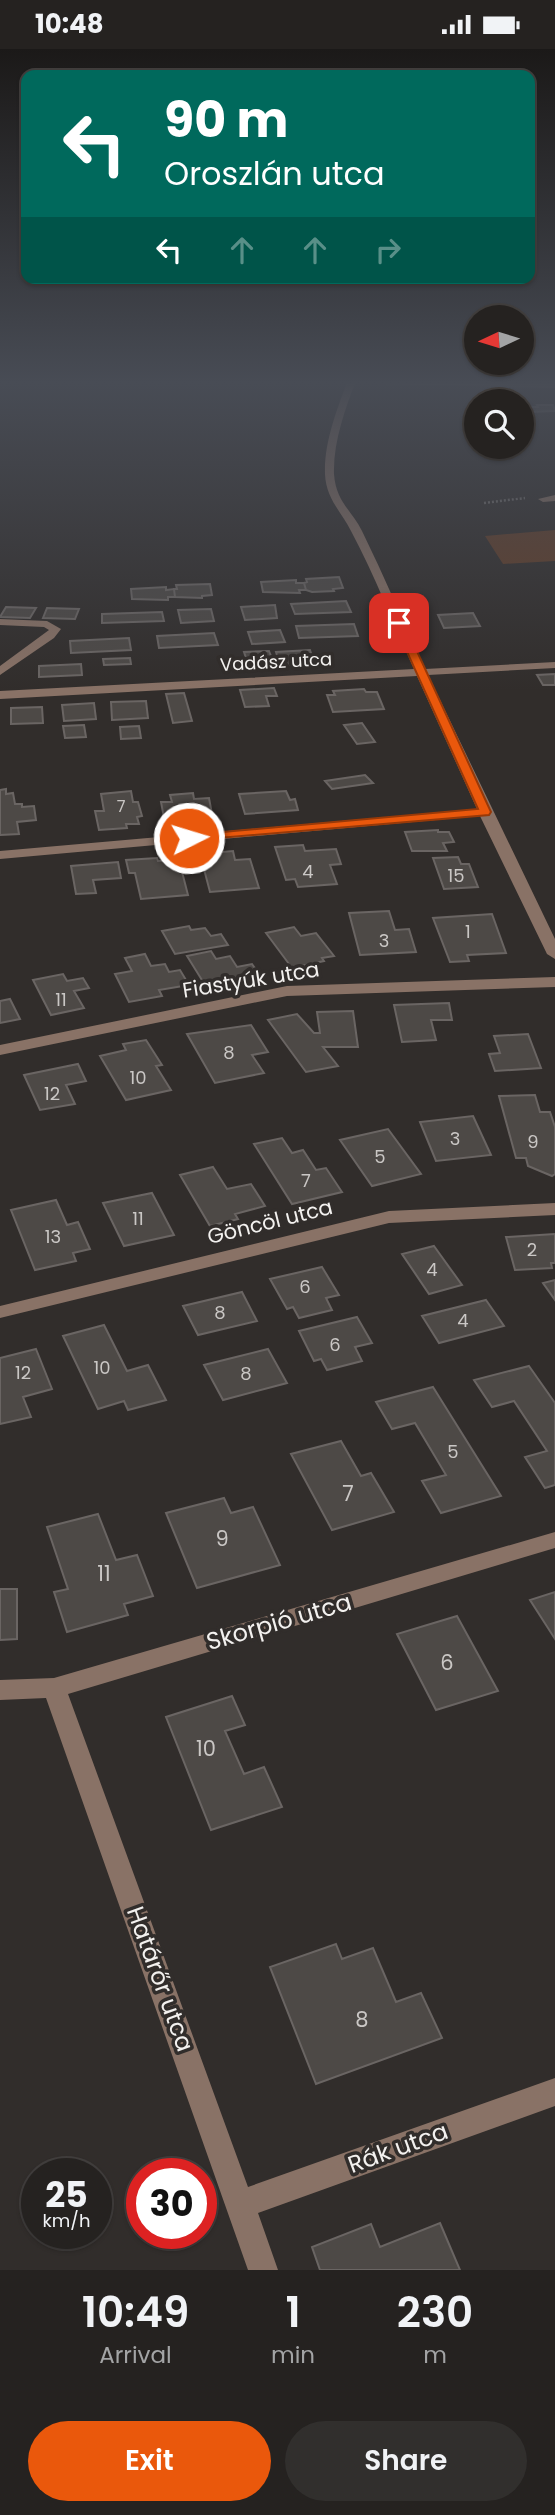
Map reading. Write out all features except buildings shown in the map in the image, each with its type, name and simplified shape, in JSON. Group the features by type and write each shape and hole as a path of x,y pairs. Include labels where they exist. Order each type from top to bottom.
{"street":[{"path":"333,484 335,500 355,528 485,812 555,954"},
{"path":"543,499 555,498"},
{"path":"0,622 47,624 55,629 50,636 0,671"},
{"name":"Vadász utca","path":"0,695 555,665"},
{"path":"0,855 485,812"},
{"name":"Fiastyúk utca","path":"0,1050 287,991 555,982"},
{"name":"Göncöl utca","path":"0,1312 388,1217 555,1209"},
{"name":"Skorpió utca","path":"0,1690 54,1688 555,1540"},
{"name":"Határőr utca","path":"54,1688 242,2204 263,2270"},
{"name":"Rák utca","path":"242,2204 555,2092"}],"path":[{"path":"484,503 514,498 543,499"}],"shaded area":[{"path":"555,530 555,561 503,564 485,536"}],"route":[{"path":"189,838 485,812 399,623"}]}
